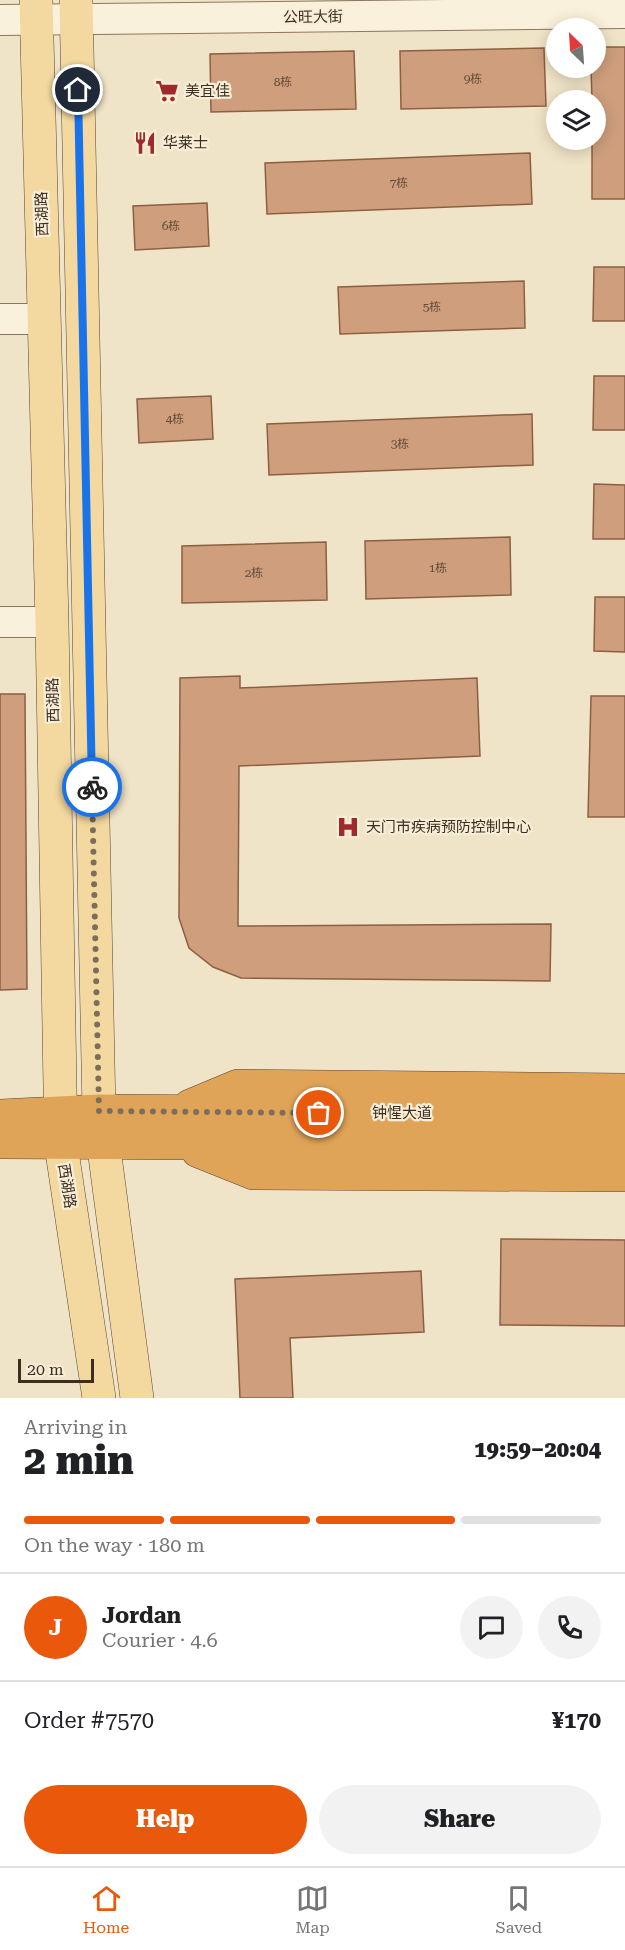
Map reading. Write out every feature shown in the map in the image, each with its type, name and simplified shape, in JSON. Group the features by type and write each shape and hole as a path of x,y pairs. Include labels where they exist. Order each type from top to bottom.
{"highway":[{"path":"177,1112 238,1086 625,1090"},
{"name":"钟惺大道","path":"61,1129 99,1111 625,1114"},
{"name":"钟惺大道","path":"6,1129 61,1129 101,1144 625,1145"},
{"path":"182,1144 253,1173 625,1175"}],"main road":[{"name":"西湖路","path":"36,10 52,622 61,1129 99,1398"},
{"path":"76,10 99,1111 101,1144 137,1398"}],"street":[{"name":"公旺大街","path":"0,20 36,10 625,13"},
{"path":"0,319 45,319"},
{"path":"0,622 52,622"}],"building":[{"path":"606,47 625,47 625,199 592,199 592,150 606,150 606,90 592,90 591,78 606,78"},
{"path":"544,48 546,106 401,109 400,51"},
{"path":"354,51 356,109 211,112 210,54"},
{"path":"530,153 532,204 267,214 265,163"},
{"path":"207,203 209,246 135,250 133,206"},
{"path":"594,267 625,267 625,321 593,321"},
{"path":"524,281 525,328 340,334 338,287"},
{"path":"594,376 625,376 625,430 593,430"},
{"path":"211,396 213,439 139,443 137,399"},
{"path":"532,414 533,465 269,475 267,424"},
{"path":"594,484 625,485 625,539 593,539"},
{"path":"510,537 511,595 366,599 365,541"},
{"path":"326,542 327,600 182,603 182,546"},
{"path":"595,597 625,597 625,652 594,651"},
{"path":"240,676 240,688 477,678 480,756 239,766 238,926 551,924 550,981 241,978 213,967 189,948 179,918 180,678"},
{"path":"0,694 25,694 27,989 0,990"},
{"path":"591,696 625,696 625,817 588,817"},
{"path":"501,1239 625,1240 625,1326 500,1325"},
{"path":"421,1271 424,1332 290,1338 293,1398 240,1398 235,1279"}],"way so far":[{"path":"92,787 99,1111 319,1113"}],"place":[{"name":"美宜佳","path":"167,91"},
{"name":"华莱士","path":"145,143"},
{"name":"天门市疾病预防控制中心","path":"348,827"}],"route":[{"path":"78,90 92,787"}]}
